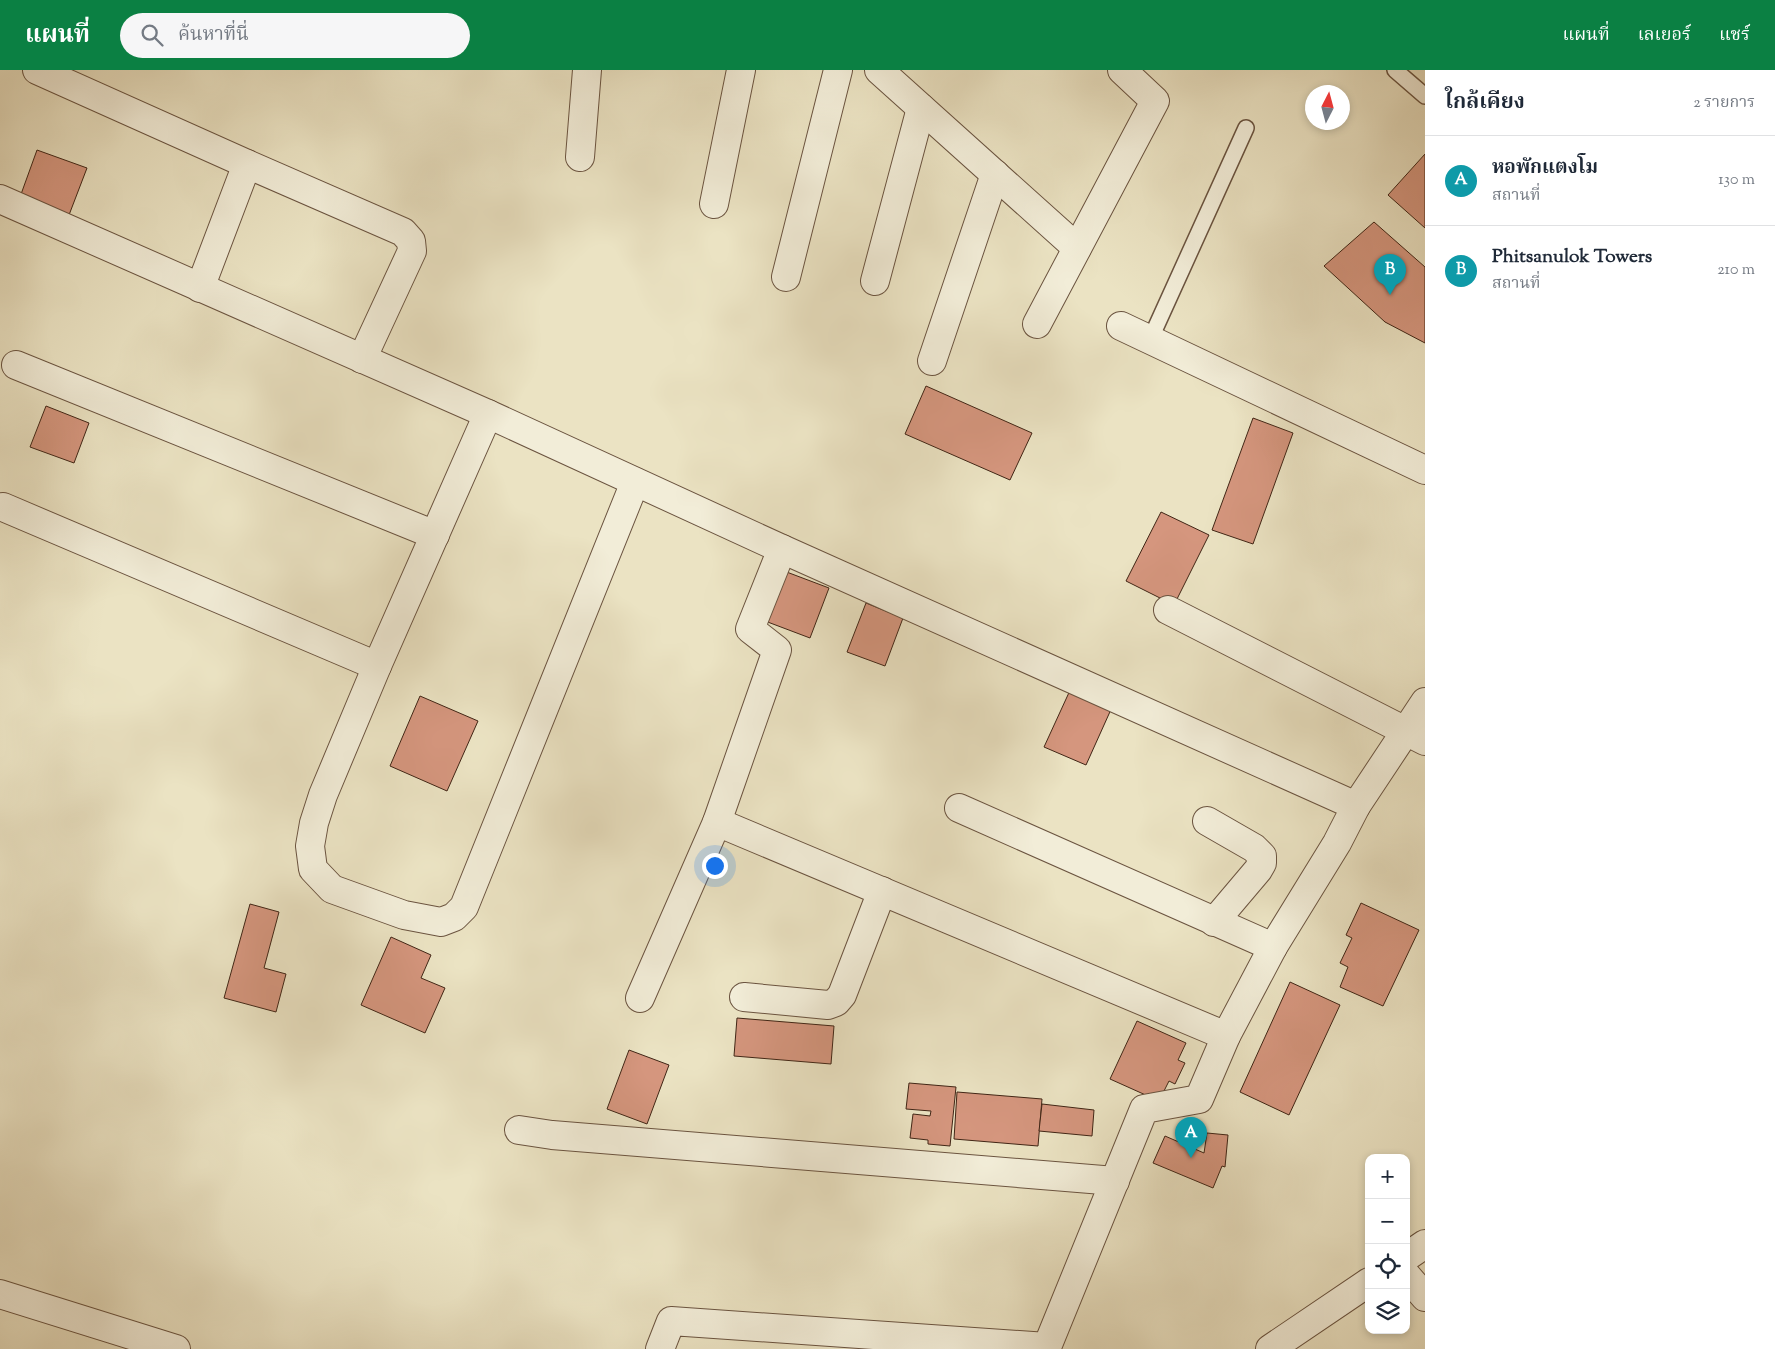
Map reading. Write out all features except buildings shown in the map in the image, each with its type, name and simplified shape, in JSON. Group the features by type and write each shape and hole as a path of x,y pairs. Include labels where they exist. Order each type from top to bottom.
{"street":[{"path":"36,70 403,232 411,241 412,252 362,359"},
{"path":"580,157 587,70"},
{"path":"714,204 741,70"},
{"path":"786,277 838,70"},
{"path":"879,70 1078,248"},
{"path":"1037,324 1155,101 1122,70"},
{"path":"875,281 922,108"},
{"path":"200,288 246,164"},
{"path":"932,361 995,174"},
{"path":"0,199 488,414 782,549 1356,806"},
{"path":"1121,326 1425,470"},
{"path":"16,365 435,535"},
{"path":"488,414 377,666 323,795 314,824 310,846 314,869 332,889 404,915 441,922 454,917 464,907 635,482"},
{"path":"3,507 377,666"},
{"path":"640,998 717,822 777,650 750,629 782,549"},
{"path":"1168,610 1416,736"},
{"path":"660,1349 671,1321 803,1340 1047,1347 1144,1109 1199,1099 1226,1036 1273,947 1337,843 1356,806 1416,736 1425,702"},
{"path":"960,808 1273,947"},
{"path":"1207,820 1254,848 1262,856 1262,863 1258,870 1214,922"},
{"path":"717,822 1226,1036"},
{"path":"744,997 828,1005 836,1002 842,995 882,891"},
{"path":"519,1130 552,1135 1115,1182"},
{"path":"1410,1254 1425,1244"},
{"path":"1410,1280 1425,1297"},
{"path":"1270,1349 1365,1285"},
{"path":"0,1294 176,1349"}],"lane":[{"path":"1396,70 1425,96"},
{"path":"1150,340 1246,128"}],"place":[{"name":"Phitsanulok Towers","path":"1390,295"},
{"name":"หอพักแตงโม","path":"1191,1158"}]}
